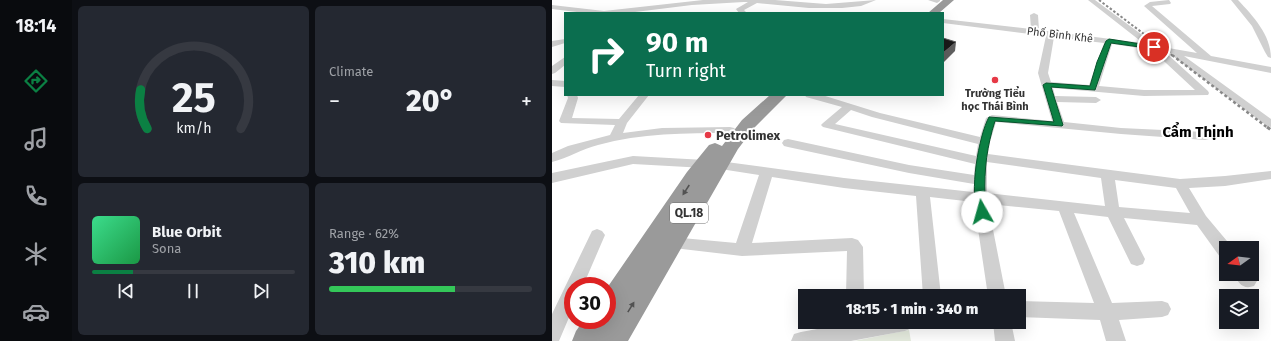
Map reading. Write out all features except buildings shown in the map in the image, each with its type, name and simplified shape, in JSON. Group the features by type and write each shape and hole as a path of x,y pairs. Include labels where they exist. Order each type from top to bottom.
{"highway":[{"path":"923,12 935,0"},
{"path":"934,12 950,0"},
{"name":"QL.18","path":"612,341 671,243 730,130 749,108 763,96"},
{"name":"QL.18","path":"616,297 712,164 730,147 748,124 778,96"},
{"path":"586,341 594,329"}],"street":[{"path":"611,12 698,2 757,1 780,4 837,6 862,4 874,0"},
{"path":"1046,85 1093,88 1144,94 1204,93 1154,47 1091,0"},
{"path":"1103,0 1271,124"},
{"path":"1165,0 1168,3 1150,4 1148,6 1210,59"},
{"path":"1234,0 1254,24 1271,54"},
{"path":"742,12 740,9 757,1"},
{"path":"622,4 645,7"},
{"path":"552,7 582,12"},
{"path":"1034,15 1035,32"},
{"name":"Phố Bình Khê","path":"944,21 1154,47 1271,70"},
{"path":"1050,34 1043,73 1059,125"},
{"path":"552,44 564,40"},
{"path":"1093,88 1109,41"},
{"path":"552,71 564,61"},
{"path":"552,83 564,84"},
{"path":"572,96 573,98 565,120 622,122"},
{"path":"614,138 622,122 643,96"},
{"path":"814,96 876,115 984,142"},
{"path":"1051,99 1096,100"},
{"path":"849,106 827,125 981,159 1180,184 1247,179 1271,175"},
{"path":"996,289 980,197 981,159 984,142 992,118 1121,131 1205,136"},
{"path":"552,158 577,147 614,138 660,131 730,130"},
{"path":"788,143 909,169 980,181"},
{"path":"552,178 633,160 712,164 844,183 1201,220"},
{"path":"742,250 767,172"},
{"path":"1107,174 1113,212 1137,259"},
{"path":"1180,184 1201,220 1219,243"},
{"path":"923,192 931,289"},
{"path":"1064,207 1107,312 1116,341"},
{"path":"578,277 597,235"},
{"path":"671,243 742,250 852,244 855,247 855,289"},
{"path":"552,334 564,307"},
{"path":"1026,309 1107,312 1162,309"},
{"path":"801,341 846,329"},
{"path":"1003,329 1005,341"}],"shaded area":[{"path":"909,330 911,341 854,341"}],"railway":[{"path":"1099,0 1173,56"},
{"path":"1172,55 1268,128"},
{"path":"1267,127 1271,130"}],"place":[{"name":"Trường Tiểu học Thái Bình","path":"995,80"},
{"name":"Petrolimex","path":"708,135"}],"district":[{"name":"Cẩm Thịnh","path":"1198,132"}],"route":[{"path":"982,212 980,197 980,161 984,142 992,118 1059,125 1046,85 1093,88 1109,41 1154,47"}]}
